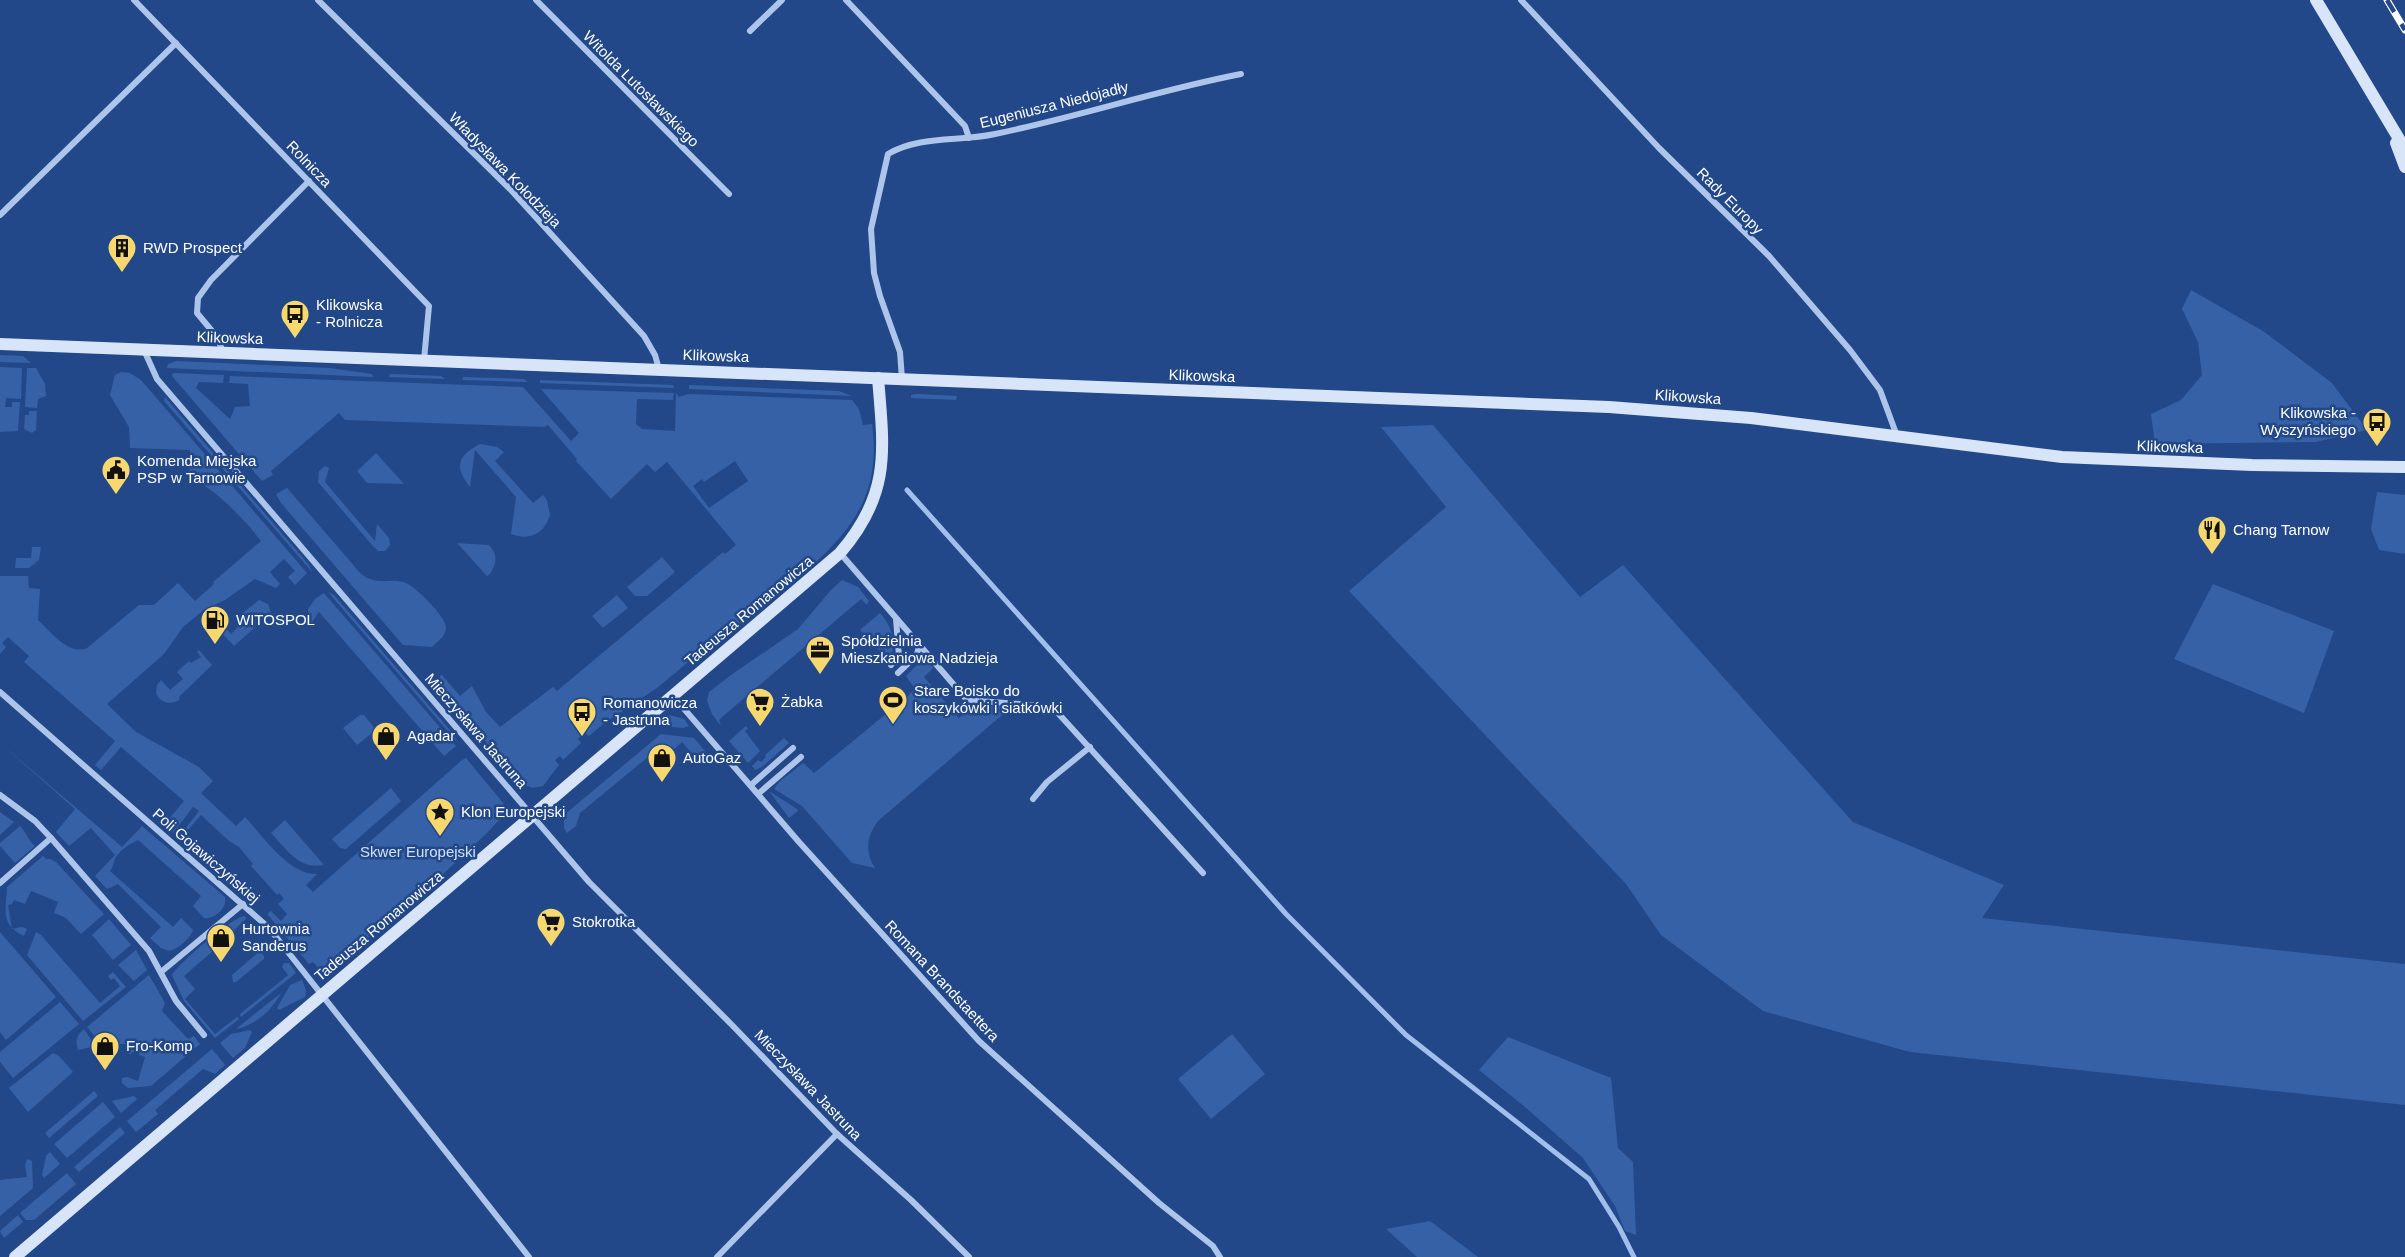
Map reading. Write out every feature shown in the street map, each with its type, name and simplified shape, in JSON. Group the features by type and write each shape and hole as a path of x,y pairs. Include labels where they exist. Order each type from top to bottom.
{"street":[{"name":"Rolnicza","path":"134,0 429,306 424,360"},
{"name":"Władysława Kołodzieja","path":"318,0 510,189 644,336 656,355 659,369"},
{"path":"539,2 548,0"},
{"path":"750,31 782,0"},
{"path":"846,0 965,126 969,138"},
{"name":"Rady Europy","path":"1521,0 1659,148 1769,256 1850,350 1880,390 1897,436"},
{"path":"2316,0 2405,149"},
{"name":"Witolda Lutosławskiego","path":"539,2 729,195"},
{"path":"0,215 176,43"},
{"name":"Eugeniusza Niedojadły","path":"902,379 900,352 874,273 871,229 888,154 899,147 917,143 993,135 1182,86 1241,74"},
{"path":"2387,120 2405,166"},
{"path":"223,352 217,337 197,313 198,298 211,280 309,181"},
{"name":"Klikowska","path":"0,344 1657,409 1751,418 2032,454 2103,459 2404,467"},
{"name":"Mieczysława Jastruna","path":"144,350 157,379 589,882 732,1024 837,1134 911,1200 969,1257"},
{"name":"Tadeusza Romanowicza","path":"15,1257 532,814 840,554 861,525 875,494 881,473 883,453 878,378"},
{"path":"840,554 967,700 1043,706 1057,712 1203,873"},
{"path":"891,664 899,656 896,618"},
{"path":"898,673 917,655 919,645"},
{"name":"Poli Gojawiczyńskiej","path":"0,692 269,928 529,1257"},
{"name":"Romana Brandstaettera","path":"672,695 979,1041 1160,1203 1213,1246 1220,1257"},
{"path":"1033,799 1047,782 1090,747"},
{"path":"751,786 793,748"},
{"path":"758,794 801,757"},
{"path":"0,795 35,821 149,951 176,1001 204,1035"},
{"path":"0,884 51,838"},
{"path":"161,972 243,904"},
{"path":"717,1257 837,1134"},
{"path":"957,1257 962,1251"}],"green space":[{"path":"2191,290 2263,331 2332,383 2367,430 2316,442 2155,444 2151,414 2181,400 2202,375 2198,342 2182,309"},
{"path":"0,355 23,356 31,363 0,362"},
{"path":"177,361 330,368 372,374 373,377 167,368 168,364"},
{"path":"0,367 22,368 21,399 6,398 5,407 12,407 12,402 20,402 18,431 0,432"},
{"path":"27,368 36,368 45,384 46,396 38,399 37,408 25,407"},
{"name":"Skwer Europejski","path":"121,372 130,373 141,380 307,573 295,585 288,577 295,571 284,559 270,572 280,584 276,588 255,579 225,600 205,609 183,627 164,654 107,704 136,732 199,767 213,781 201,793 236,826 245,817 268,844 287,861 307,873 317,874 306,885 313,892 466,758 504,804 503,816 485,835 442,875 331,969 320,970 313,962 309,964 267,914 271,911 281,921 287,914 278,904 284,899 279,893 277,895 251,866 253,864 239,847 229,841 201,815 180,839 178,838 199,811 193,807 173,833 164,825 184,801 121,747 101,770 95,765 115,741 24,662 29,656 8,637 2,643 6,647 0,654 0,576 28,576 29,588 40,589 38,620 61,642 80,650 87,648 139,605 154,605 178,583 195,601 214,584 213,582 261,541 238,514 218,496 189,478 190,450 130,448 129,427 110,395 115,375"},
{"path":"173,373 224,375 223,383 199,382 196,388 230,419 235,407 250,406 248,384 229,383 230,376 523,387 571,441 579,433 541,389 674,393 673,400 637,399 636,424 642,429 675,431 676,393 679,397 689,394 852,400 859,409 863,425 872,424 874,452 871,477 864,499 854,518 840,537 806,571 697,661 693,658 657,688 589,736 585,733 578,739 581,743 563,760 560,756 555,760 559,765 543,786 533,788 524,785 508,768 437,685 441,674 460,696 472,686 486,712 500,727 553,687 557,691 723,552 725,554 736,545 667,462 655,472 647,464 611,499 576,461 577,459 548,425 544,427 345,420 339,413 271,471 273,475 262,481 172,376","holes":["735,461 748,481 709,508 693,486 702,479 704,482"]},
{"path":"390,374 441,376 445,379 389,377"},
{"path":"463,377 524,379 528,382 462,380"},
{"path":"540,380 673,385 674,388 540,383"},
{"path":"689,385 839,391 852,396 689,389"},
{"path":"911,395 957,396 956,400 911,398"},
{"path":"165,397 309,565 312,572 164,401"},
{"path":"29,411 37,411 36,430 32,433 24,429 25,415 29,415"},
{"path":"1433,425 1580,597 1623,565 1853,822 2004,885 1982,918 2405,964 2405,1105 1910,1052 1763,1011 1661,935 1626,884 1349,591 1446,507 1381,427"},
{"path":"480,444 497,447 504,452 495,461 533,503 543,495 547,500 550,515 540,531 524,537 511,534 516,497 475,450 470,487 465,480 460,463 466,453"},
{"path":"376,453 404,484 367,483 357,471"},
{"path":"325,466 329,468 325,482 375,541 377,524 389,538 390,545 385,551 378,551 372,545 318,482 319,471"},
{"path":"287,488 361,574 373,580 406,583 423,596 445,623 445,631 439,641 432,647 403,645 281,503 276,494"},
{"path":"2377,492 2405,495 2405,554 2379,550 2371,529"},
{"path":"457,543 489,545 496,559 490,574 487,576"},
{"path":"32,547 41,547 39,560 29,568 15,568 16,558 31,558"},
{"path":"662,557 675,572 647,596 635,596 627,587"},
{"path":"842,580 858,587 869,601 867,605 861,599 722,717 719,720 721,726 712,714 707,701 709,692 798,629"},
{"path":"2213,584 2334,631 2304,713 2174,659"},
{"path":"328,592 334,595 455,736 457,742"},
{"path":"324,593 456,746 444,756 319,612 309,626 308,609 316,598"},
{"path":"617,595 628,608 602,627 592,616"},
{"path":"259,600 268,604 271,613 234,646 220,631 225,627 231,634 239,626 235,619"},
{"path":"880,613 892,636 893,648 888,660 860,630"},
{"path":"199,650 212,665 177,701 170,703 160,699 156,693 157,685 161,680 170,690 183,679 177,672 189,661 191,663 201,657 197,652"},
{"path":"926,660 933,668 924,677 959,718 974,706 1008,706 1009,709 878,821 871,832 868,844 869,856 875,868 852,863 802,806 774,789 779,782 803,763 814,773 908,696 915,689 906,676 921,661"},
{"path":"360,715 364,715 376,730 357,745 343,728"},
{"path":"670,715 684,719 689,726 683,728 653,725 662,717"},
{"path":"746,726 748,729 745,731 760,751 748,763 729,741"},
{"path":"661,734 694,738 705,751 698,758 695,757 682,742 662,760 654,752 580,813 576,826 567,833 564,828 564,815"},
{"path":"784,738 789,743 762,767 755,770 752,766 758,760 761,762 766,757 765,755"},
{"path":"0,743 122,847 142,826 225,897 223,909 212,917 204,918 193,906 201,896 138,840 129,845 118,854 110,871 173,927 181,918 193,930 176,948 169,951 161,948 150,938 161,927 118,884 107,889 95,876 115,855 91,828 69,846 56,832 75,809"},
{"path":"391,788 401,801 346,849 340,848 332,839"},
{"path":"769,791 797,809 798,811 789,818"},
{"path":"0,812 14,822 0,835"},
{"path":"285,820 324,865 315,866 300,862 271,833"},
{"path":"20,826 35,846 15,863 0,843"},
{"path":"43,856 56,862 104,914 81,934 66,918 54,913 58,902 31,891 25,904 14,900 8,905 12,927 6,916 7,887"},
{"path":"244,916 247,918 234,930 235,932 184,976 195,989 185,999 215,1034 237,1017 239,1019 215,1038 184,1001 172,975 205,942"},
{"path":"109,919 131,945 113,960 92,935"},
{"path":"22,927 27,929 24,936 13,929"},
{"path":"0,932 56,997 6,1040 0,1032"},
{"path":"36,932 100,1003 120,986 114,978 111,980 108,976 113,972 126,987 83,1021 27,955"},
{"path":"136,950 147,970 134,981 118,965"},
{"path":"260,951 264,959 233,982 232,975"},
{"path":"284,963 289,963 296,973 241,1017 240,1014 288,975 282,967"},
{"path":"149,975 165,1003 162,1011 188,1039 194,1036 200,1044 151,1086 128,1088 122,1083 122,1078 127,1077 138,1081 145,1057 139,1055 138,1051 131,1055 127,1053 126,1044 120,1044 119,1041 101,1044 87,1027"},
{"path":"302,980 306,990 305,997 279,1010 277,1008 290,985"},
{"path":"281,993 263,1016 236,1029"},
{"path":"60,1002 79,1024 13,1078 0,1062 0,1052"},
{"path":"84,1029 95,1046 78,1050 77,1038"},
{"path":"250,1030 252,1032 245,1048 233,1058 220,1043 231,1034"},
{"path":"1232,1034 1265,1074 1211,1119 1178,1079"},
{"path":"1508,1037 1611,1078 1618,1148 1633,1162 1636,1235 1625,1231 1615,1206 1583,1158 1479,1070"},
{"path":"212,1049 225,1065 215,1074 203,1069 155,1110 158,1114 136,1132 127,1121"},
{"path":"53,1053 59,1056 73,1072 28,1112 9,1088"},
{"path":"94,1091 98,1096 49,1138 45,1133"},
{"path":"134,1096 137,1099 121,1113 112,1101"},
{"path":"103,1102 115,1117 67,1158 54,1144"},
{"path":"120,1127 125,1133 79,1172 74,1167"},
{"path":"50,1152 60,1164 44,1178 42,1175 46,1156"},
{"path":"27,1159 32,1161 33,1188 0,1216 0,1180 27,1177 25,1165"},
{"path":"67,1173 76,1184 34,1220 26,1220 20,1213"},
{"path":"18,1215 23,1222 4,1238 0,1231"},
{"path":"1430,1221 1478,1257 1417,1257 1386,1229"}],"waterway":[{"path":"907,490 1286,914 1406,1035 1589,1179 1619,1227 1634,1257"}],"railway":[{"path":"2387,0 2405,30"}],"place":[{"name":"RWD Prospect","path":"122,274"},
{"name":"Klikowska - Rolnicza","path":"295,340"},
{"name":"Klikowska - Wyszyńskiego","path":"2377,448"},
{"name":"Komenda Miejska PSP w Tarnowie","path":"116,496"},
{"name":"Chang Tarnow","path":"2212,556"},
{"name":"WITOSPOL","path":"215,646"},
{"name":"Spółdzielnia Mieszkaniowa Nadzieja","path":"820,676"},
{"name":"Stare Boisko do koszykówki i siatkówki","path":"893,726"},
{"name":"Żabka","path":"760,728"},
{"name":"Romanowicza - Jastruna","path":"582,738"},
{"name":"Agadar","path":"386,762"},
{"name":"AutoGaz","path":"662,784"},
{"name":"Klon Europejski","path":"440,838"},
{"name":"Stokrotka","path":"551,948"},
{"name":"Hurtownia Sanderus","path":"221,964"},
{"name":"Fro-Komp","path":"105,1072"}]}
